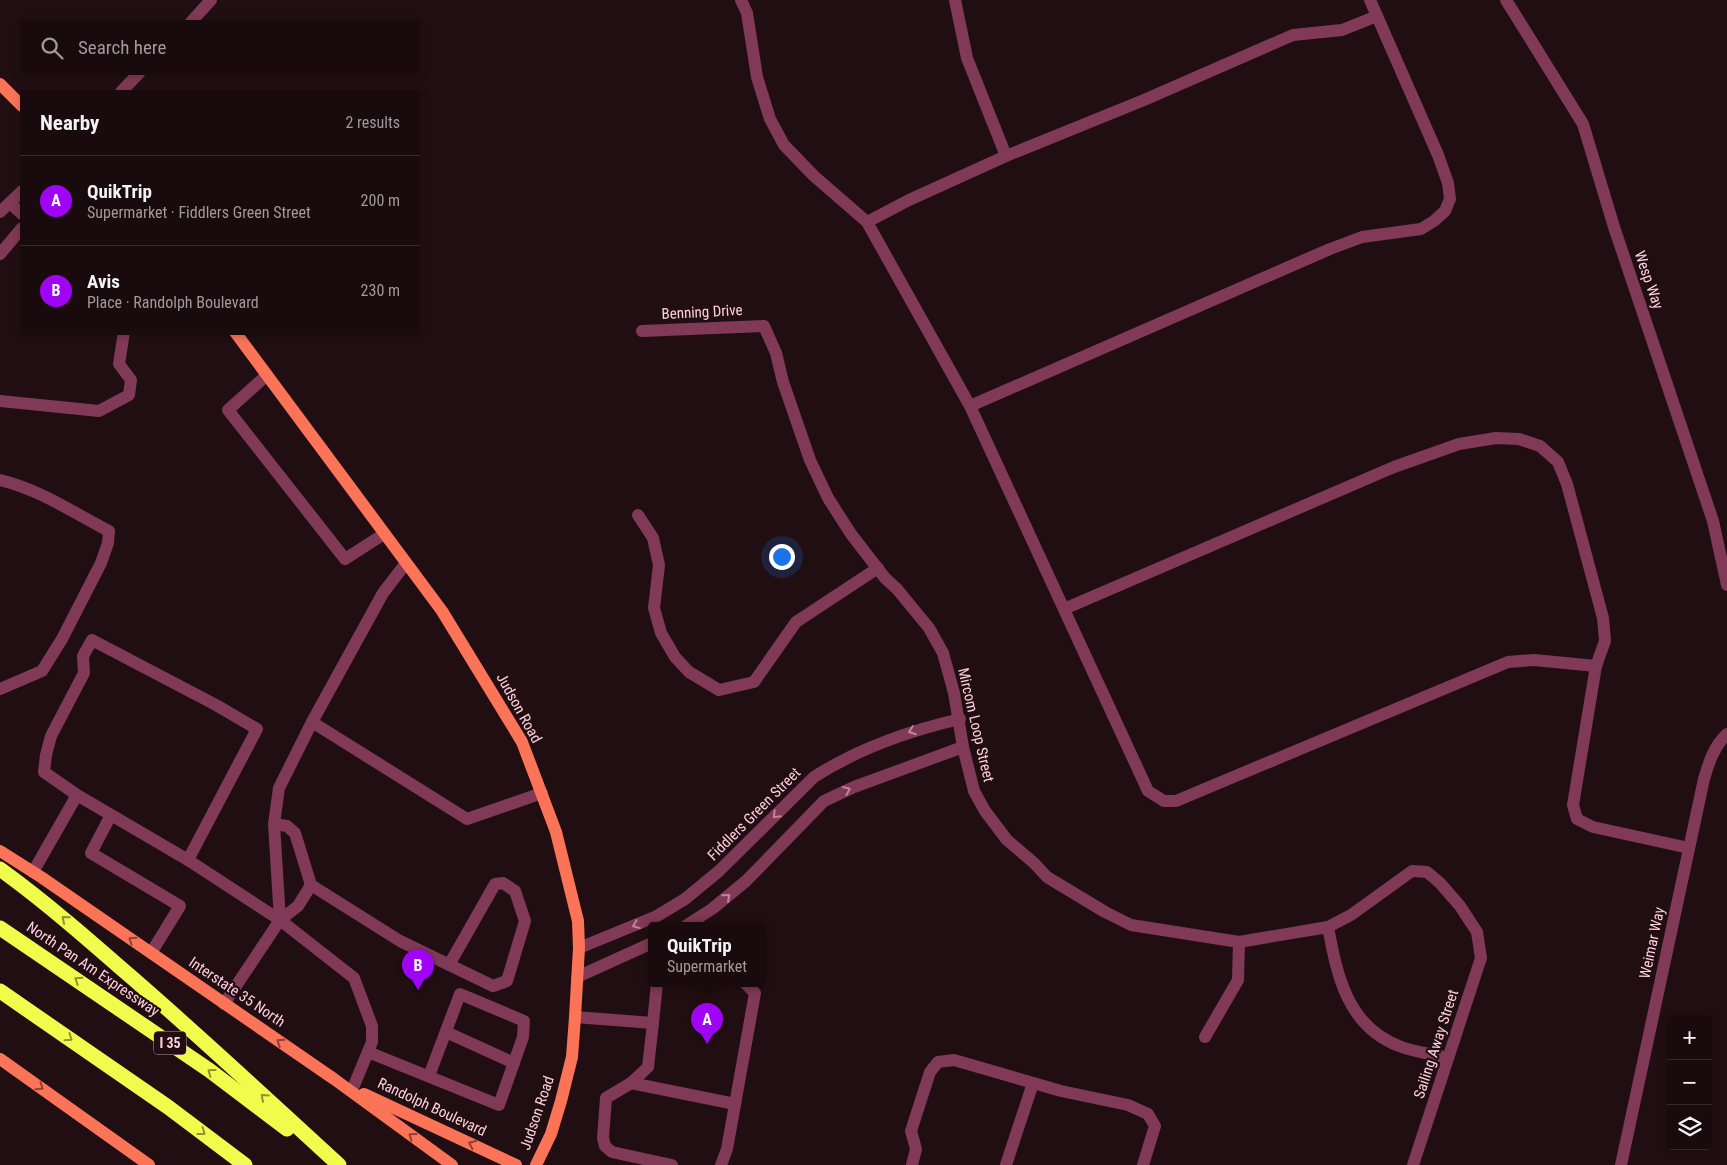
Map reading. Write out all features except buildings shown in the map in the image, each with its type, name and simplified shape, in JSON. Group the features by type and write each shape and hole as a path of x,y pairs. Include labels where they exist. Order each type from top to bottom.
{"highway":[{"path":"0,869 90,941 339,1165"},
{"name":"North Pan Am Expressway","path":"0,928 209,1070 334,1165"},
{"path":"0,991 168,1107 245,1165"}],"main road":[{"path":"0,84 20,104"},
{"name":"Judson Road","path":"237,335 442,612 522,742 542,793 556,832 578,921 579,948 572,1057 561,1101 550,1134 536,1165"},
{"name":"Interstate 35 North","path":"0,851 334,1079 452,1165"},
{"path":"0,1059 149,1165"},
{"name":"Randolph Boulevard","path":"334,1079 516,1165"}],"street":[{"path":"193,20 211,0"},
{"path":"741,0 747,14 757,78 770,119 784,145 814,176 867,222 970,406 1148,791 1164,800 1176,801 1508,662 1534,660 1596,666"},
{"path":"955,0 967,58 1006,156"},
{"path":"970,406 1330,249 1362,236 1421,229 1445,211 1450,199 1448,183 1438,155 1370,0"},
{"name":"Wesp Way","path":"1506,0 1583,124 1614,227 1713,521 1727,586"},
{"path":"867,222 909,200 1006,156 1144,100 1293,36 1342,30 1377,16"},
{"path":"123,90 137,75"},
{"path":"0,212 20,193"},
{"path":"10,203 20,212"},
{"path":"0,254 20,230"},
{"name":"Benning Drive","path":"642,331 764,326"},
{"name":"Mircom Loop Street","path":"764,326 776,353 783,382 810,460 828,498 850,534 929,628 943,653 960,719 974,792 985,811 1007,840 1047,877 1105,912 1131,925 1240,942 1328,926 1364,906 1412,872 1427,872 1440,883 1460,906 1477,932"},
{"path":"0,401 99,411 129,395 131,380 119,364 124,335"},
{"path":"267,375 228,410 345,559 384,534"},
{"path":"1064,609 1394,467 1459,444 1496,438 1519,439 1540,446 1558,462 1567,484 1603,618 1604,640 1596,666 1573,805 1577,820 1593,827 1689,848"},
{"path":"0,480 16,484 45,497 109,531 108,544 101,563 62,639 42,671 0,689"},
{"path":"638,515 653,538 659,564 654,608 662,633 675,656 689,672 719,690 754,682 796,622 878,568"},
{"path":"280,920 274,824 278,788 383,593 406,563"},
{"path":"188,860 257,729 216,705 92,640 82,656 84,673 51,736 44,772 77,795 188,860 280,920 354,978 372,1026 372,1042 353,1088"},
{"name":"Fiddlers Green Street","path":"579,948 658,916 685,899 719,871 814,777 832,766 862,750 923,727 960,719"},
{"path":"312,722 467,819 542,793"},
{"name":"Weimar Way","path":"1621,1165 1704,779 1712,755 1727,734"},
{"path":"692,922 712,909 746,881 824,801 854,787 964,747"},
{"path":"33,872 77,795"},
{"path":"111,815 91,853 180,906 151,954"},
{"path":"274,824 287,826 295,833 311,885 400,941 493,986 507,981 525,921 515,891 503,883 496,884 450,965"},
{"path":"224,1004 280,920 298,906 311,885"},
{"path":"1328,926 1336,970 1356,1014 1371,1030 1399,1046 1448,1058"},
{"name":"Sailing Away Street","path":"1413,1165 1481,958 1477,932"},
{"path":"1205,1037 1238,980 1240,942"},
{"path":"577,977 648,945"},
{"path":"657,987 648,1067 631,1083 606,1098 603,1138 605,1146 612,1152 672,1165"},
{"path":"721,1165 728,1148 755,993 749,987"},
{"path":"368,1052 500,1105 523,1037 524,1021 460,994 429,1076"},
{"path":"575,1017 653,1023"},
{"path":"446,1032 514,1063"},
{"path":"912,1165 916,1149 911,1131 930,1072 938,1062 954,1060 1062,1091 1128,1105 1148,1114 1155,1126 1143,1165"},
{"path":"631,1083 735,1104"},
{"path":"1006,1165 1033,1083"}],"place":[{"name":"Avis","path":"418,990"},
{"name":"QuikTrip","path":"707,1044"}]}
